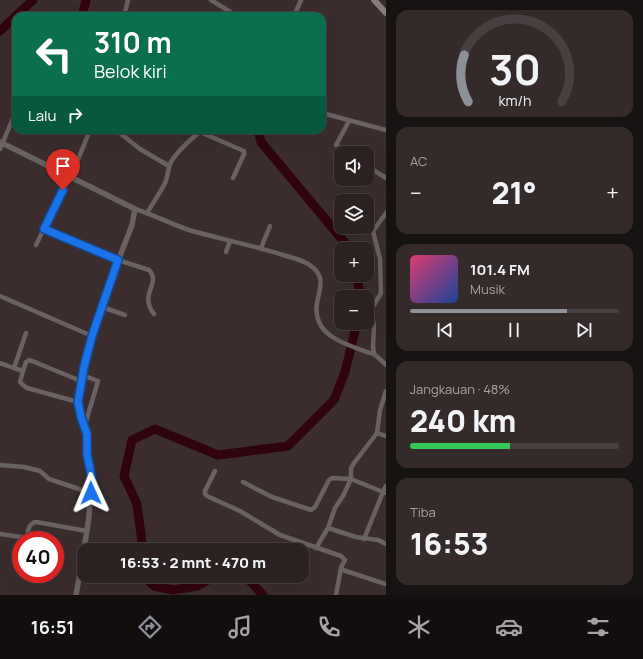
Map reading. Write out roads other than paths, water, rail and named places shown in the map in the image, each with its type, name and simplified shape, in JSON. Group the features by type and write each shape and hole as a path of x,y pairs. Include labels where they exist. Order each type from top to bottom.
{"main road":[{"path":"374,0 386,13"}],"street":[{"path":"125,12 128,0"},
{"path":"211,0 230,12"},
{"path":"296,12 301,0"},
{"path":"326,115 386,130"},
{"path":"0,150 1,143 12,120"},
{"path":"338,146 336,145 349,121"},
{"path":"36,245 70,177 88,134"},
{"path":"121,134 140,149 169,166"},
{"path":"147,213 165,184 169,166 180,152 198,134"},
{"path":"207,134 244,151 233,178"},
{"path":"1,143 136,209 182,228 261,248 311,265 318,272 321,280 316,307 319,322 328,334 338,340 372,353 386,366"},
{"path":"374,170 386,178"},
{"path":"85,543 92,479 87,460 87,434 78,402 92,336 118,260 132,226 136,209"},
{"path":"372,353 374,326 373,308 382,293 380,259 373,231 386,213"},
{"path":"261,248 270,226"},
{"path":"44,229 118,260 150,270 154,281 148,298 148,303 154,314"},
{"path":"226,252 230,241"},
{"path":"0,296 92,336"},
{"path":"102,307 125,315"},
{"path":"14,368 26,333"},
{"path":"78,402 26,388 20,382 26,362 29,360 82,378 98,381 85,425"},
{"path":"0,363 23,371"},
{"path":"316,548 328,528 335,508 342,500 350,479 351,468 376,433 380,410 386,391"},
{"path":"376,433 386,436"},
{"path":"0,465 24,467 40,471 49,479 91,493"},
{"path":"215,472 205,491 207,496 240,511 280,535 341,556 345,560 341,568 336,595"},
{"path":"243,482 272,496 311,510 315,507 330,479 333,478 350,479 384,493"},
{"path":"364,539 386,486"},
{"path":"29,531 29,526 33,522 36,522 87,531"},
{"path":"328,528 364,539 378,540 386,544"},
{"path":"0,534 12,536"},
{"path":"341,568 386,584"},
{"path":"76,595 78,583"}],"waterway":[{"path":"20,12 33,0"},
{"path":"83,12 86,0"},
{"path":"0,31 12,20"},
{"path":"259,134 261,142 344,242"},
{"path":"358,282 359,290"},
{"path":"142,543 137,504 124,476 132,440 155,429 218,455 288,446 334,400 345,372 355,330"},
{"path":"151,583 154,586 173,590 197,586 202,583"},
{"path":"252,583 263,595"}]}
